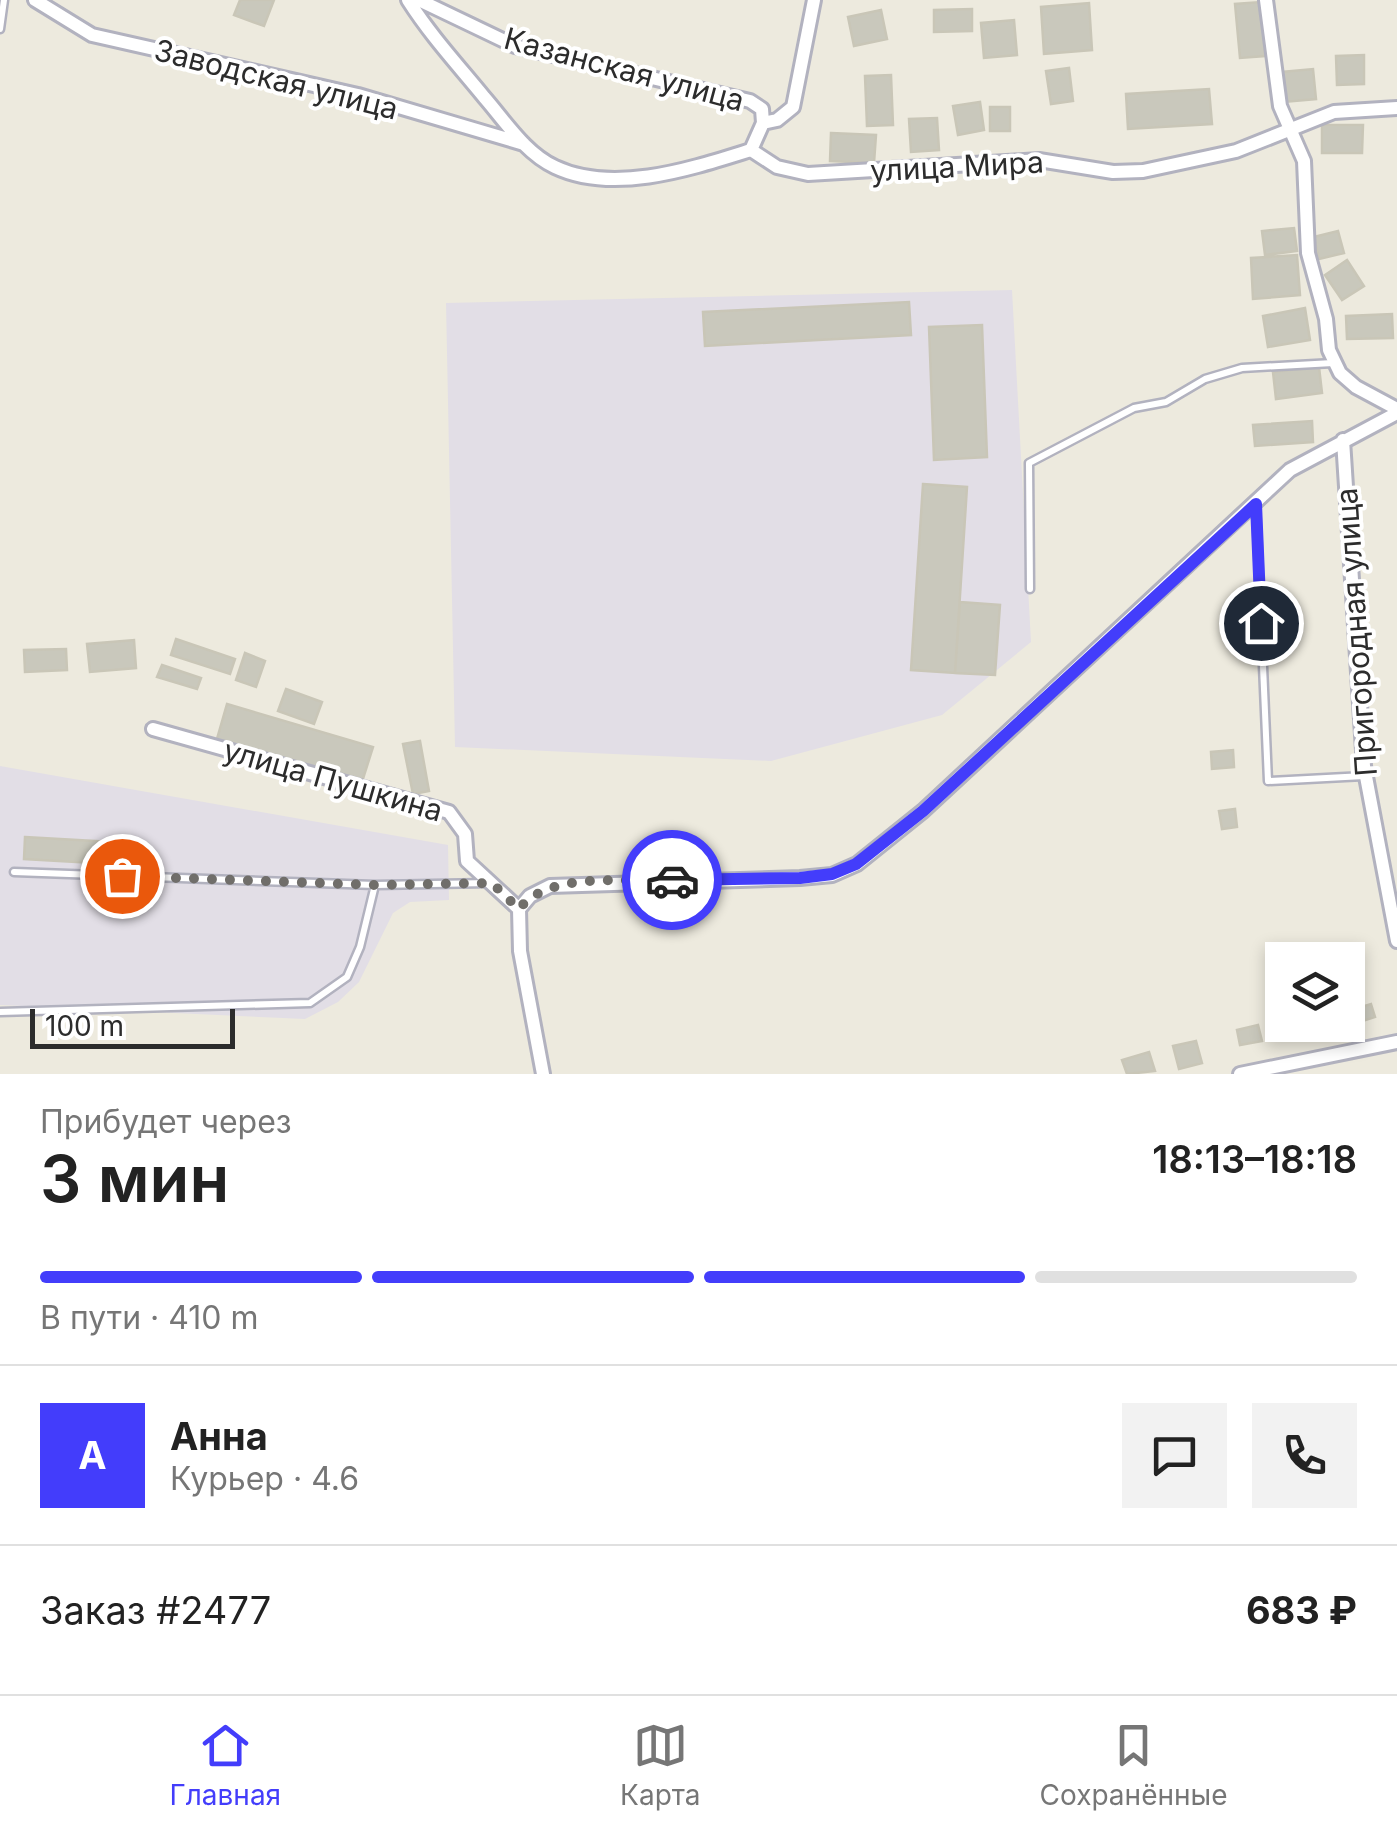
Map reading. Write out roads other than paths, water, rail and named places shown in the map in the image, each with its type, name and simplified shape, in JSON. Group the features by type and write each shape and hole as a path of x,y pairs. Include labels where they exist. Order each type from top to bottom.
{"street":[{"name":"Заводская улица","path":"36,0 92,36 358,95 524,144"},
{"path":"408,0 436,45 524,144 556,168 595,177 689,170 751,150 764,122 778,120 793,107 814,0"},
{"name":"Казанская улица","path":"419,0 514,46 750,101 762,108 764,122"},
{"path":"1266,0 1276,88 1288,130 1304,162 1308,252 1333,363 1356,386 1397,411"},
{"name":"улица Мира","path":"751,150 777,167 808,174 1039,160 1113,172 1143,172 1236,151 1334,112 1397,108"},
{"path":"543,1074 520,952 519,909 530,896 550,886 800,878 832,874 856,864 937,798 1290,470 1397,411"},
{"name":"Пригородная улица","path":"1343,440 1366,776 1397,941"},
{"name":"улица Пушкина","path":"153,729 450,812 466,834 467,861 519,909"},
{"path":"1240,1074 1397,1042"}],"lane":[{"path":"0,29 4,0"},
{"path":"1030,589 1030,463 1134,408 1166,402 1205,379 1242,368 1333,363"},
{"path":"1256,504 1268,781 1366,776"},
{"path":"14,872 375,885 492,883"},
{"path":"0,1012 310,1003 347,977 360,946 375,885"}]}
